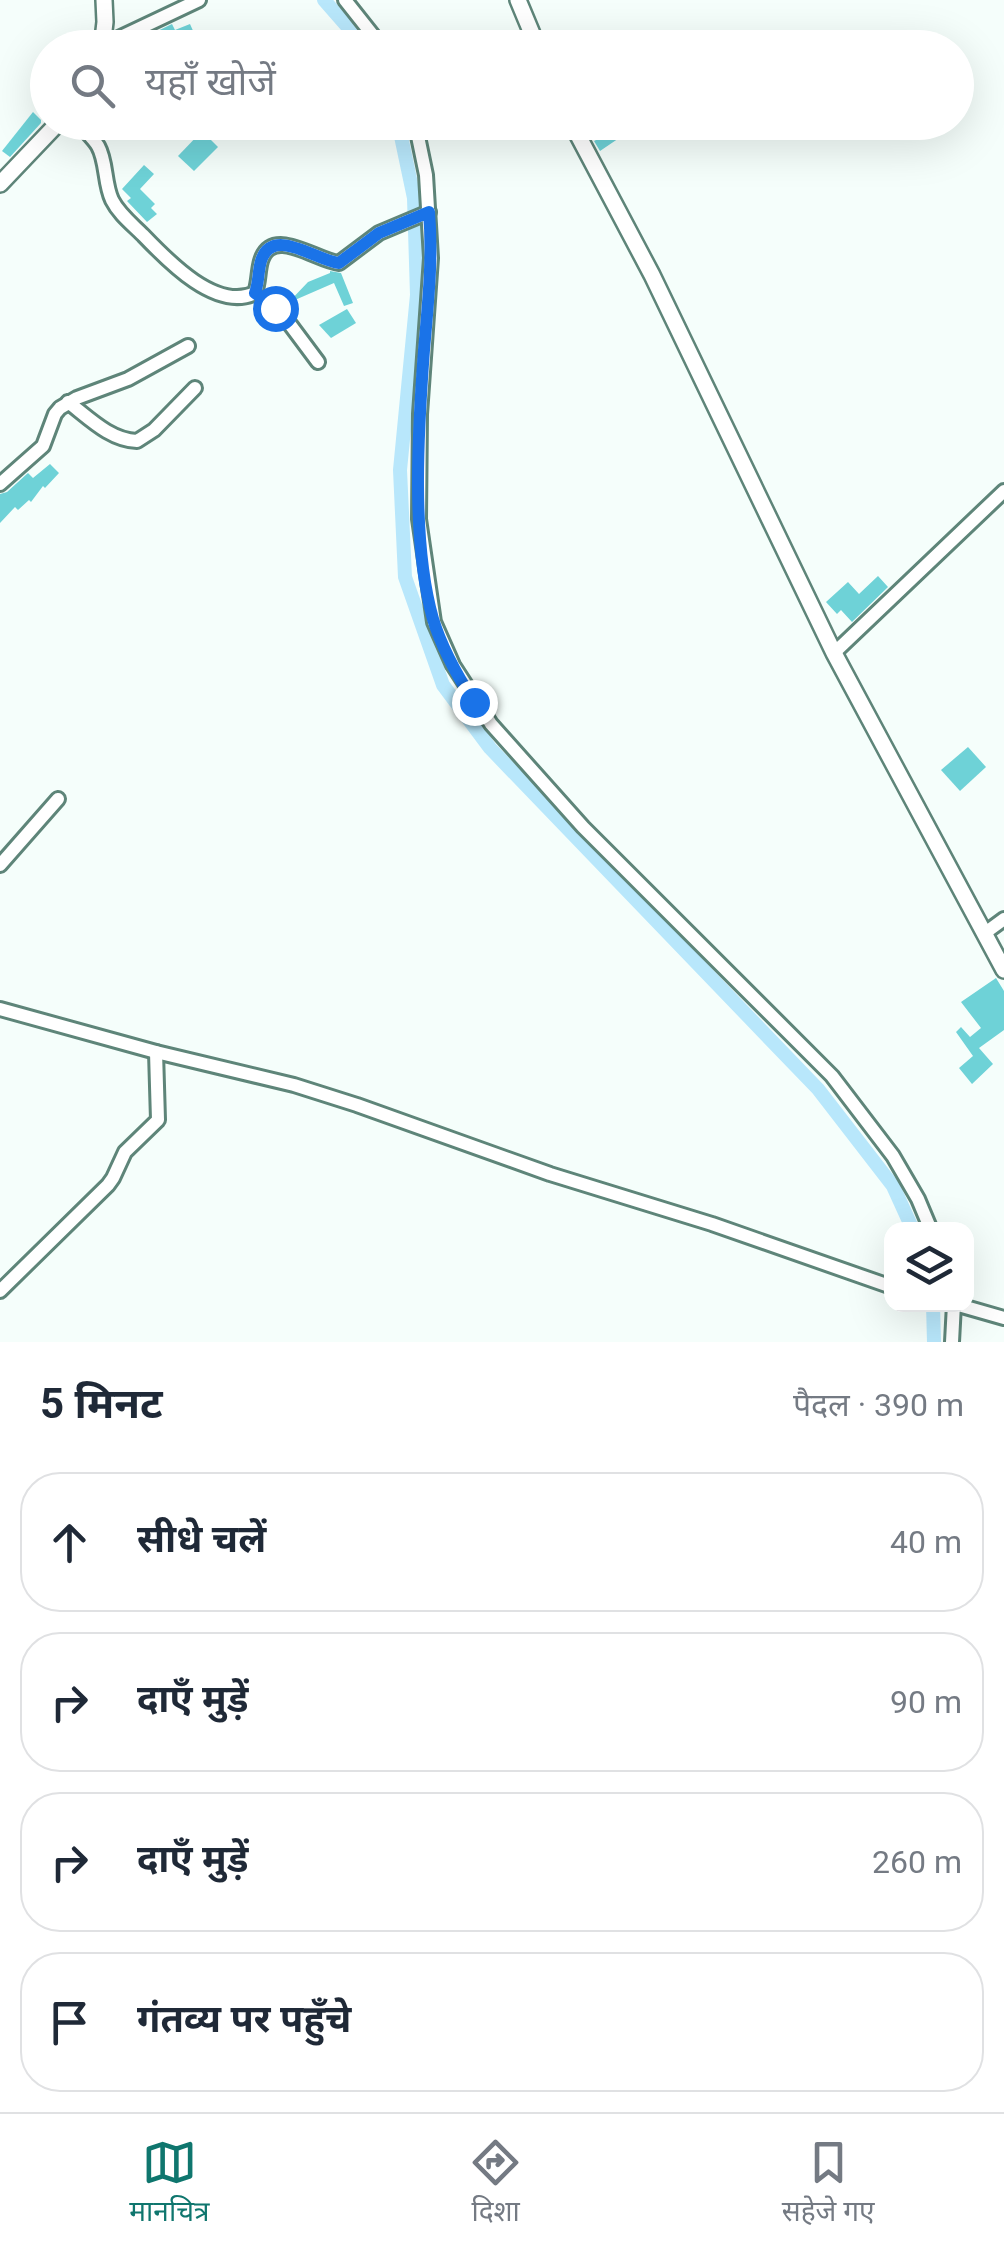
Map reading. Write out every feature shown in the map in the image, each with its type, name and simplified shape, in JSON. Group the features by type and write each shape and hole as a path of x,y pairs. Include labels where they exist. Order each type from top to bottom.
{"street":[{"path":"104,0 104,30"},
{"path":"137,30 199,0"},
{"path":"345,0 369,30"},
{"path":"518,0 530,30"},
{"path":"0,184 41,140"},
{"path":"93,140 100,149 112,202 162,256 213,291 240,297 255,293"},
{"path":"419,140 426,175 431,258 420,414 420,520 429,601 452,665 490,724 583,827 832,1076 893,1156 928,1222"},
{"path":"581,140 652,274 834,653 1004,970"},
{"path":"255,293 261,258 272,246 281,244 339,263 379,233 426,213"},
{"path":"255,293 280,312 318,362"},
{"path":"0,484 38,452 55,414 68,402 128,380 188,346"},
{"path":"68,402 110,434 137,441 154,430 195,388"},
{"path":"834,653 1004,491"},
{"path":"0,865 58,800"},
{"path":"981,926 1004,919"},
{"path":"0,1010 294,1085 884,1284"},
{"path":"0,1291 108,1185 125,1152 155,1126 160,1114 156,1052"},
{"path":"974,1310 1004,1318"},
{"path":"952,1342 954,1312"}],"building":[{"path":"30,116 30,135 10,157 2,151"},
{"path":"193,140 211,140 218,147 194,171 178,156"},
{"path":"596,140 616,140 600,151"},
{"path":"144,165 154,174 140,189 155,204 151,208 157,214 147,222 127,201 131,198 122,189"},
{"path":"330,271 341,273 353,303 344,306 334,283 288,303 308,282"},
{"path":"347,309 356,323 331,338 319,325"},
{"path":"50,464 59,473 31,502 18,510 15,507 0,523 0,494 28,473 33,478"},
{"path":"878,576 888,587 852,622 826,602 848,582 859,594"},
{"path":"968,747 986,767 960,791 941,770"},
{"path":"996,978 1004,991 1004,1030 979,1048 993,1064 972,1084 959,1068 973,1056 956,1032 961,1027 970,1037 981,1028 961,1002"}],"waterway":[{"path":"324,0 350,30"},
{"path":"402,140 414,198 417,295 400,470 405,577 443,685 490,748 818,1089 893,1186 909,1222"},
{"path":"933,1312 934,1342"}],"route":[{"path":"275,308 255,293 261,258 272,246 281,244 339,263 379,233 429,212 431,258 420,414 420,520 434,622 452,665 474,702"}]}
